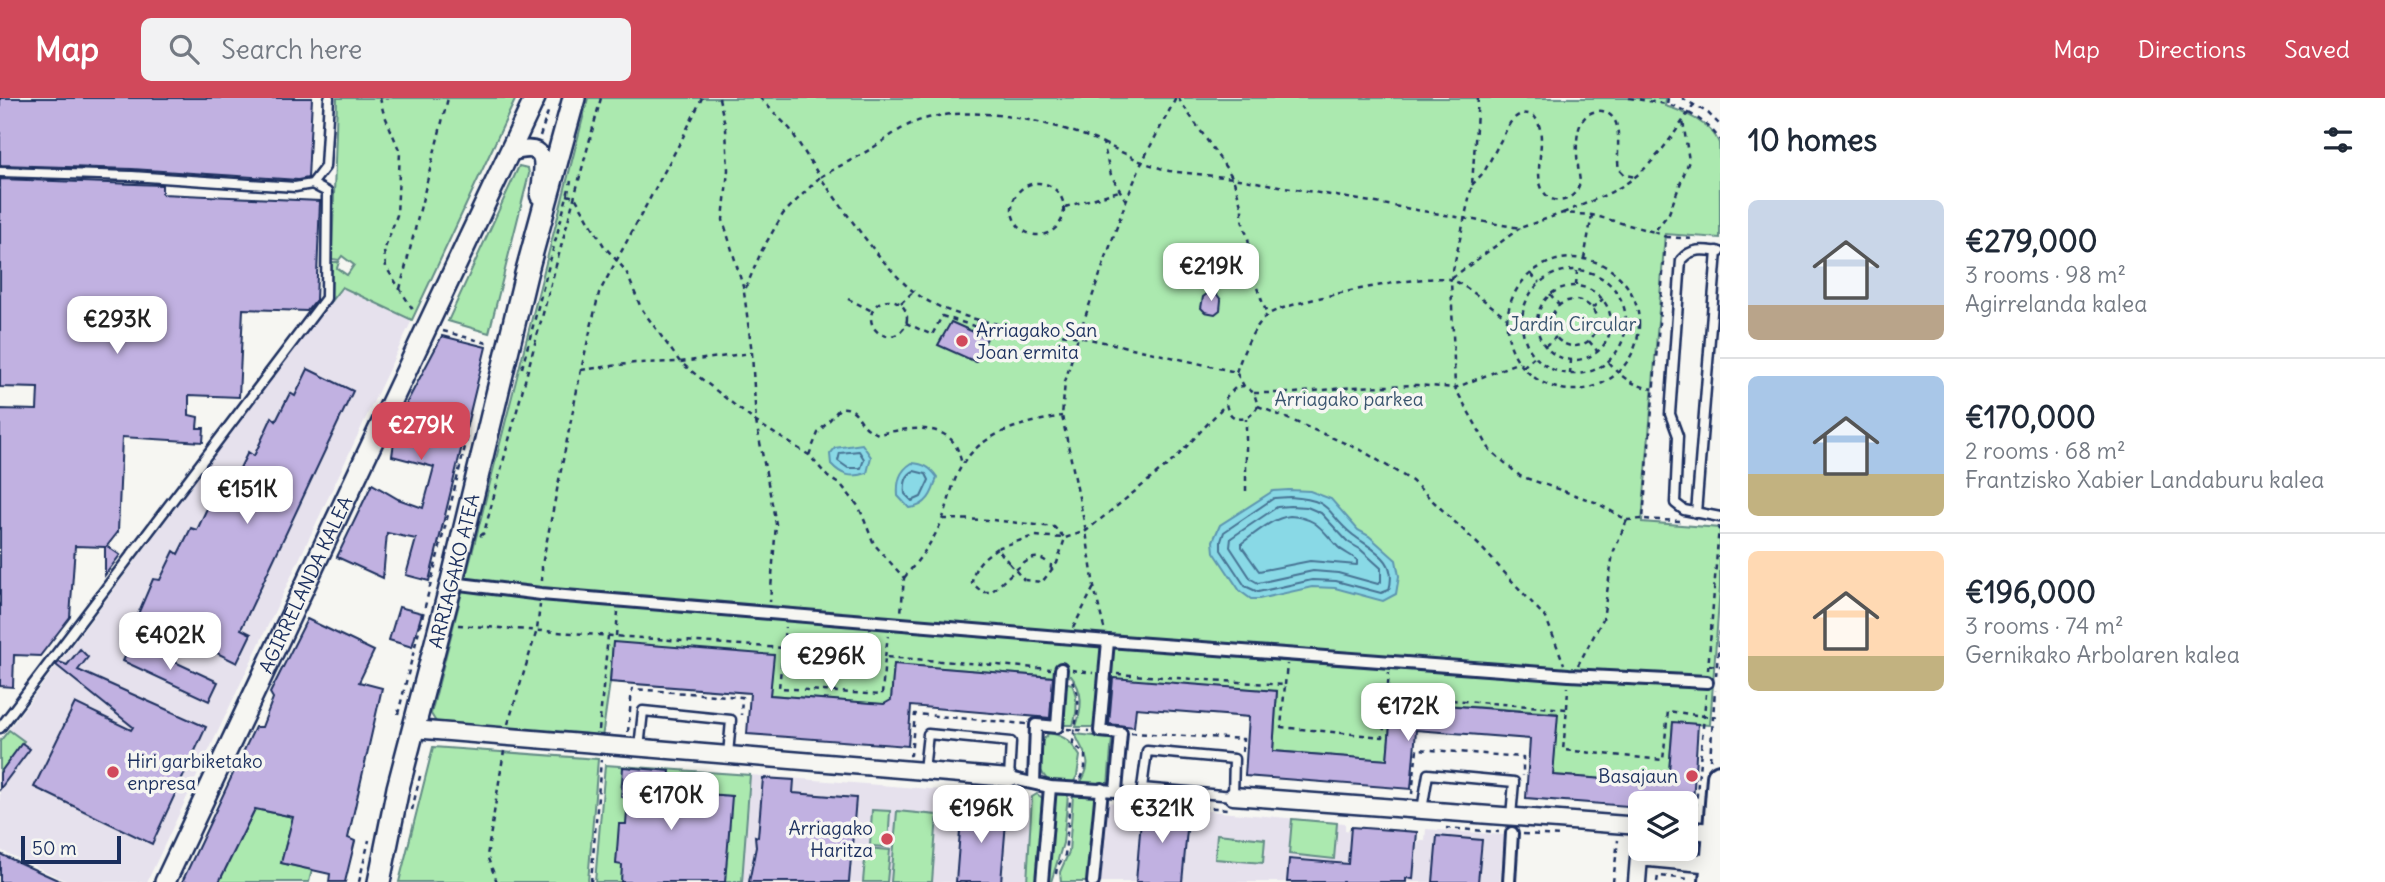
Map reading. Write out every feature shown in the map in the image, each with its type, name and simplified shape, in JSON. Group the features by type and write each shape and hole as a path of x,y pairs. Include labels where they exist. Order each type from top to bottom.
{"main road":[{"name":"ARRIAGAKO ATEA","path":"379,882 398,788 530,261 574,98"},
{"path":"1699,874 1698,831 1715,772"}],"street":[{"name":"AGIRRELANDA KALEA","path":"165,882 434,327 510,153 542,104"},
{"path":"510,153 527,148 542,156 544,162 530,261"},
{"path":"460,584 619,601 1108,641 1569,675 1707,682"},
{"path":"413,729 925,770 1009,778 1050,787 1116,791 1121,733 1100,731 1108,641"},
{"path":"1034,783 1036,725 1057,727 1061,669"},
{"path":"1042,882 1050,787"},
{"path":"1093,882 1102,789"},
{"path":"1233,796 1628,825"},
{"path":"1509,882 1512,833"},
{"path":"1637,882 1639,857 1699,874"}],"lane":[{"path":"312,184 325,166 329,98"},
{"path":"0,172 132,176 295,187 312,184 327,192 326,299 0,728"},
{"path":"1696,513 1718,252 1696,250 1689,252 1681,260 1670,414 1678,436 1674,494 1675,503 1684,510 1696,513 1720,517"},
{"path":"639,748 643,711 731,720 728,755"},
{"path":"925,770 928,734 1011,742 1009,778"},
{"path":"1147,751 1234,759 1233,796 1142,788 1147,751"},
{"path":"1422,810 1428,774 1514,782 1511,816"}],"path":[{"path":"380,98 400,152 397,215 384,251 386,267 418,317 434,327 492,344"},
{"path":"400,289 448,98"},
{"path":"471,540 484,533 601,98"},
{"path":"507,728 537,630 542,565 599,293 702,98"},
{"path":"719,98 726,129 728,170 723,220 744,292 752,353 756,422 776,524 768,612"},
{"path":"760,98 790,129 820,177 865,237 907,286 942,310 1236,372 1244,386 1254,393 1295,393 1367,386 1417,385 1455,388 1519,362"},
{"path":"1108,641 1094,587 1086,531 1062,416 1065,382 1126,201 1142,162 1177,98 1233,178 1242,208 1256,285 1268,314"},
{"path":"1478,98 1472,185 1451,279 1455,388 1490,450 1520,476 1595,502 1627,520 1643,519"},
{"path":"1629,98 1667,104 1688,113 1711,127 1720,140"},
{"path":"1667,104 1668,98"},
{"path":"1682,98 1695,104 1720,125"},
{"path":"534,150 542,104"},
{"path":"1451,279 1520,228 1599,198 1636,177 1653,160 1695,104"},
{"path":"1472,185 1484,172 1510,122 1521,114 1534,116 1539,124 1539,175 1541,186 1548,196 1562,201 1569,199 1578,189 1578,130 1587,115 1598,111 1611,115 1617,123 1619,169 1625,175 1636,177"},
{"path":"744,292 762,250 783,214 820,177 878,144 895,131 917,121 942,115 989,115 1035,122 1083,134 1142,162 1169,171 1233,178 1520,228"},
{"path":"1654,232 1669,213 1689,161 1683,121"},
{"path":"1103,143 1111,176 1126,201"},
{"path":"1045,183 1059,192 1065,208 1061,223 1048,234 1032,235 1017,226 1011,211 1015,195 1028,184 1045,183"},
{"path":"1065,208 1119,191"},
{"path":"567,195 575,197 604,246 626,271 641,308 680,362 756,422 809,455 828,477 842,486 859,507 874,544 904,578"},
{"path":"1563,213 1592,215 1666,237"},
{"path":"1584,259 1592,215"},
{"path":"1565,259 1584,259 1599,263 1623,281 1637,307 1639,336 1627,363 1617,374 1594,387 1569,390 1544,383 1523,367 1508,334 1508,318 1515,294 1531,274 1547,264 1565,259"},
{"path":"1576,285 1577,271"},
{"path":"1577,271 1598,276 1614,289 1624,308 1626,330 1622,342 1608,362 1590,372 1570,374 1550,369 1535,356 1528,345 1522,321 1527,300 1540,283 1558,273 1577,271"},
{"path":"1531,274 1540,283"},
{"path":"1236,372 1247,343 1268,314 1330,295 1429,277 1451,279 1508,318"},
{"path":"1576,285 1591,289 1603,299 1608,307 1612,326 1607,340 1598,352 1590,357 1572,360 1557,356 1545,346 1537,329 1537,320 1541,306 1550,294 1558,289 1576,285"},
{"path":"901,304 914,291"},
{"path":"1550,294 1559,305"},
{"path":"848,299 872,311"},
{"path":"1592,309 1603,299"},
{"path":"884,300 893,300 901,304 906,311 906,323 897,333 889,335 874,328 872,311 877,304 884,300"},
{"path":"1573,300 1592,309 1597,329 1589,341 1575,346 1561,342 1556,337 1551,324 1559,305 1573,300"},
{"path":"906,323 932,335 942,316 977,327 979,318"},
{"path":"1522,321 1537,320"},
{"path":"1612,326 1626,330"},
{"path":"1545,346 1556,337"},
{"path":"1589,341 1598,352"},
{"path":"581,370 752,353"},
{"path":"1523,367 1535,356"},
{"path":"1570,374 1572,360"},
{"path":"1608,362 1617,374 1640,387 1653,389"},
{"path":"1051,573 1051,565 1043,559 1034,558 991,592 982,592 972,583 980,560 997,548 1034,537 1065,538 1086,531 1175,459 1225,405 1230,391 1244,386"},
{"path":"1225,405 1229,413 1237,419 1246,419 1254,414 1258,406 1254,393"},
{"path":"1258,406 1361,450 1412,481 1480,546 1546,618 1569,675 1567,709"},
{"path":"809,455 818,433 840,408 848,407 856,412 867,427 878,434 916,427 939,433 953,441 962,464"},
{"path":"885,657 904,578 929,548 943,519 962,464 987,439 1020,425 1062,416"},
{"path":"1246,419 1246,491"},
{"path":"432,574 468,433"},
{"path":"943,519 992,520 1054,527 1065,538"},
{"path":"1569,675 1578,666 1604,619 1613,553 1627,520"},
{"path":"1719,666 1709,665 1720,523"},
{"path":"997,548 1024,580 1042,582 1057,563 1065,538"},
{"path":"1069,636 1094,587"},
{"path":"616,636 619,601"},
{"path":"783,648 786,614"},
{"path":"1715,772 1713,716 1720,630"},
{"path":"599,734 608,636"},
{"path":"1284,685 1288,654"},
{"path":"1387,695 1389,662"},
{"path":"1055,882 1057,867 1065,855 1071,794 1081,779 1085,755 1073,743 1079,713 1078,692 1061,669"},
{"path":"1698,831 1707,682"},
{"path":"1704,716 1720,717"},
{"path":"1057,727 1100,731"},
{"path":"1121,733 1243,739 1241,760"},
{"path":"497,882 486,856 505,748"},
{"path":"1408,795 1412,795 1417,749 1523,757 1522,779"},
{"path":"591,882 602,757"},
{"path":"1512,833 1565,836"},
{"path":"1613,882 1618,840 1628,841"},
{"path":"1657,882 1658,876 1699,874"}],"shaded area":[{"path":"342,286 412,320 147,882 68,882 0,850 0,741"},
{"name":"Arriagako Haritza","path":"750,775 1032,797 1027,882 742,882"},
{"path":"1106,802 1345,823 1345,830 1351,831 1352,882 1099,882"},
{"path":"1426,829 1504,835 1500,882 1406,882 1406,878 1413,879 1416,841 1425,841"}],"green space":[{"path":"337,98 516,98 412,320 342,287 331,301 332,262 339,262 337,268 347,275 354,265 342,256 339,260 332,259"},
{"name":"Arriagako parkea","path":"588,98 1666,98 1665,106 1704,124 1719,143 1720,238 1665,234 1642,522 1720,528 1720,587 1710,725 1673,723 1668,784 1553,775 1557,713 1392,701 1387,760 1273,751 1277,691 1103,679 1097,727 1076,727 1081,700 1071,676 1054,677 894,664 891,705 770,695 773,656 613,643 602,738 438,725 431,714"},
{"path":"519,166 528,168 529,174 489,333 448,321"},
{"path":"1064,682 1072,684 1075,694 1073,725 1061,725"},
{"path":"9,730 24,741 0,773 0,741"},
{"path":"1049,733 1068,740 1080,756 1077,776 1072,785 1049,782 1040,769 1038,751"},
{"path":"1075,734 1112,738 1108,785 1079,785 1087,770 1087,759"},
{"path":"433,747 598,759 588,882 399,882"},
{"path":"605,765 750,775 742,882 595,882"},
{"path":"1037,794 1045,800 1038,882 1027,882 1032,797"},
{"path":"1052,794 1068,795 1063,843 1051,882 1046,882"},
{"path":"1073,795 1096,797 1089,882 1061,882 1060,872 1069,852"},
{"path":"255,809 293,817 281,863 312,870 309,882 219,882"},
{"path":"872,810 890,811 888,847 870,846"},
{"path":"897,811 937,815 932,882 891,882"},
{"path":"1292,819 1337,823 1334,859 1289,854"},
{"path":"1217,834 1265,839 1263,863 1215,859"},
{"path":"866,848 890,850 887,882 863,882"}],"water":[{"path":"862,444 871,457 867,473 848,475 831,464 830,454 835,448"},
{"path":"912,463 926,467 937,477 925,502 909,508 898,496 898,486 902,473"},
{"path":"1273,491 1310,491 1331,499 1358,530 1369,536 1396,560 1399,576 1396,594 1383,601 1335,588 1312,587 1251,599 1240,591 1214,552 1213,541 1220,525"}],"building":[{"path":"0,98 312,98 308,178 298,180 132,169 0,165"},
{"path":"0,179 162,185 162,194 320,201 316,300 307,311 243,309 239,397 189,395 189,415 198,417 197,428 204,428 203,442 122,437 118,532 107,546 120,555 105,575 105,547 75,546 70,617 40,656 14,655 13,687 0,686 0,409 37,410 38,388 0,387"},
{"path":"1185,258 1241,266 1238,284 1182,275"},
{"path":"1213,289 1221,300 1220,310 1215,314 1205,312 1201,308 1203,297"},
{"name":"Arriagako San Joan ermita","path":"951,322 987,338 976,362 938,345"},
{"path":"442,336 486,347 429,581 406,575 416,539 387,533 383,578 337,557 372,484 398,499 423,508 434,467 392,456 397,421"},
{"path":"308,369 353,391 241,629 251,634 237,663 138,614 153,579 160,580 174,551 178,554 191,528 197,530 209,504 215,506 230,477 234,480 248,452 254,456 272,417 276,421 290,393 295,396"},
{"path":"399,607 422,613 412,647 389,640"},
{"path":"307,619 374,651 359,682 382,688 348,838 355,841 345,882 329,882 330,874 281,863 293,817 255,809 219,882 182,882 255,727 262,727 273,698 270,693"},
{"path":"132,642 218,682 209,701 123,661"},
{"path":"613,642 774,655 770,695 884,704 891,700 894,664 1053,677 1050,718 911,706 908,746 747,734 750,693 610,682"},
{"name":"Hiri garbiketako enpresa","path":"80,649 88,657 78,670 206,727 152,844 34,787 75,703 131,730 133,727 56,665 59,662 67,665"},
{"path":"1113,678 1277,691 1273,751 1387,760 1392,701 1558,714 1553,775 1668,784 1673,722 1698,724 1694,791 1628,791 1628,806 1526,798 1530,739 1416,730 1411,789 1245,776 1249,717 1136,708 1134,727 1109,724"},
{"path":"22,743 30,749 0,789 0,773"},
{"path":"623,767 670,771 668,791 732,796 725,882 621,882 622,865 616,864 619,824 626,824 628,798 621,797"},
{"path":"763,778 794,780 793,793 856,798 849,882 749,882 756,847 755,836 758,837"},
{"path":"962,806 1007,810 1001,882 956,882"},
{"path":"1142,806 1189,809 1182,882 1136,882"},
{"path":"1351,827 1417,832 1413,879 1406,878 1406,882 1287,882 1289,859 1348,864"},
{"path":"1437,836 1482,840 1478,882 1433,882"},
{"path":"0,854 62,882 0,882"}],"place":[{"name":"Arriagako San Joan ermita","path":"962,341"},
{"name":"Hiri garbiketako enpresa","path":"113,772"},
{"name":"Basajaun","path":"1692,776"},
{"name":"Arriagako Haritza","path":"887,839"}],"park label":[{"name":"Jardín Circular","path":"1573,324"}]}
